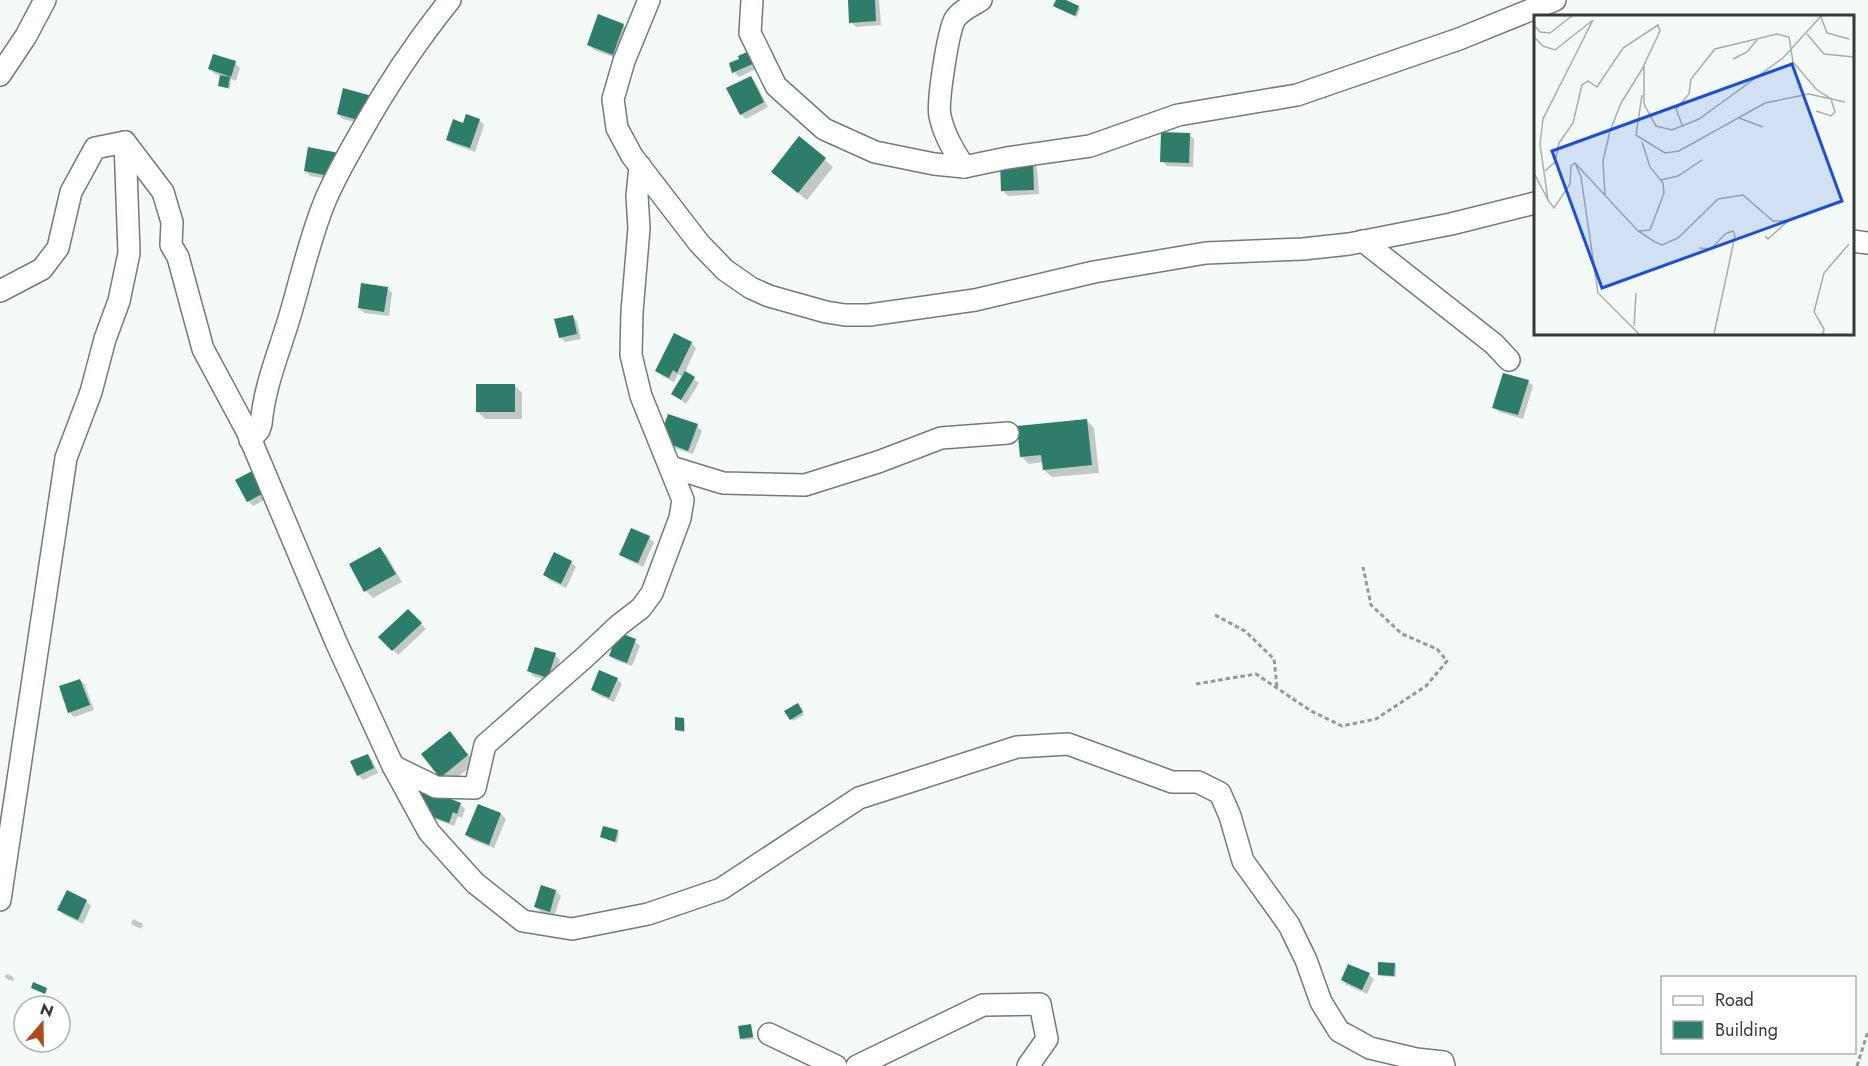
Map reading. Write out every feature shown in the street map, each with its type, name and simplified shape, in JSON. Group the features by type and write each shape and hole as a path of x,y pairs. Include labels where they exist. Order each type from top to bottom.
{"street":[{"path":"0,75 26,36 45,0"},
{"path":"250,440 261,424 270,372 293,306 307,250 326,198 379,101 450,0"},
{"path":"650,0 624,61 613,99 617,128 640,166 699,243 725,270 751,288 769,296 845,315 869,315 975,300 1094,272 1206,253 1304,249 1363,242 1451,224 1534,203"},
{"path":"752,0 750,33 776,87 824,129 875,152 934,164 964,167 1006,158 1090,146 1178,115 1297,96 1459,39 1555,0"},
{"path":"964,167 950,144 939,114 942,78 951,28 956,18 981,0"},
{"path":"125,142 163,192 172,222 171,245 178,257 202,349 250,440 336,642 393,766 429,832 475,883 523,921 572,929 648,914 721,889 859,798 1017,747 1068,744 1172,782 1198,782 1220,793 1230,816 1243,861 1289,925 1306,960 1322,1002 1339,1031 1370,1048 1416,1059 1443,1062 1444,1066"},
{"path":"0,291 42,269 58,248 71,192 95,148 125,142"},
{"path":"0,900 66,458 91,392 105,339 119,301 129,253 125,142"},
{"path":"393,766 436,787 475,788 484,745 641,608 652,593 680,518 683,500 641,396 631,356 639,228 637,196 640,166"},
{"path":"1853,241 1868,243"},
{"path":"1363,242 1494,344 1509,360"},
{"path":"671,466 723,483 805,485 878,462 941,438 1008,433"},
{"path":"857,1066 982,1005 1040,1004 1047,1039 1028,1066"},
{"path":"769,1034 836,1066"}],"path":[{"path":"1197,684 1256,674 1311,711 1342,726 1376,719 1426,686 1447,661 1437,649 1402,634 1371,605 1363,567"},
{"path":"1215,615 1245,631 1274,659 1277,687"},
{"path":"1857,1066 1868,1031"}],"building":[{"path":"848,0 875,0 876,21 849,23"},
{"path":"1056,0 1066,0 1079,6 1075,16 1053,6"},
{"path":"598,14 624,24 613,55 587,45"},
{"path":"749,51 755,63 732,73 729,63"},
{"path":"213,54 236,61 231,77 208,69"},
{"path":"220,75 230,77 228,88 218,86"},
{"path":"751,76 764,102 740,115 726,88"},
{"path":"343,88 372,96 365,122 337,114"},
{"path":"466,114 480,119 470,148 446,140 453,119 463,123"},
{"path":"1161,132 1190,133 1189,163 1160,162"},
{"path":"799,136 826,158 798,193 771,172"},
{"path":"308,147 339,153 334,177 304,171"},
{"path":"1033,160 1034,190 1001,191 1000,162"},
{"path":"361,283 388,287 384,312 358,308"},
{"path":"573,315 577,334 559,338 554,319"},
{"path":"674,333 692,342 677,373 673,370 669,378 655,371"},
{"path":"685,371 695,377 681,400 671,394"},
{"path":"1503,373 1529,380 1518,415 1492,408"},
{"path":"476,384 515,384 515,412 476,412"},
{"path":"668,414 698,424 688,451 659,440"},
{"path":"1087,419 1092,465 1043,470 1041,455 1020,457 1017,426"},
{"path":"252,471 264,493 247,502 235,480"},
{"path":"631,528 650,536 638,563 619,555"},
{"path":"380,547 396,574 364,592 349,564"},
{"path":"554,552 572,561 561,584 543,575"},
{"path":"408,609 422,623 392,651 378,637"},
{"path":"618,632 636,639 627,663 609,656"},
{"path":"535,647 556,653 548,678 527,671"},
{"path":"599,670 618,678 609,698 591,690"},
{"path":"80,679 90,705 68,713 59,686"},
{"path":"798,703 803,712 790,720 784,711"},
{"path":"675,717 684,718 684,731 675,730"},
{"path":"450,731 468,755 440,778 421,754"},
{"path":"368,754 374,768 357,776 350,761"},
{"path":"424,788 461,803 457,814 453,812 449,823 423,813 418,803"},
{"path":"478,804 501,813 489,845 465,835"},
{"path":"603,826 618,830 615,842 600,837"},
{"path":"541,885 556,890 550,912 534,907"},
{"path":"67,890 87,900 78,920 57,910"},
{"path":"1378,962 1395,963 1394,976 1378,975"},
{"path":"1348,964 1370,973 1362,990 1341,980"},
{"path":"33,982 47,988 45,994 31,988"},
{"path":"751,1024 753,1037 740,1039 738,1026"}]}
